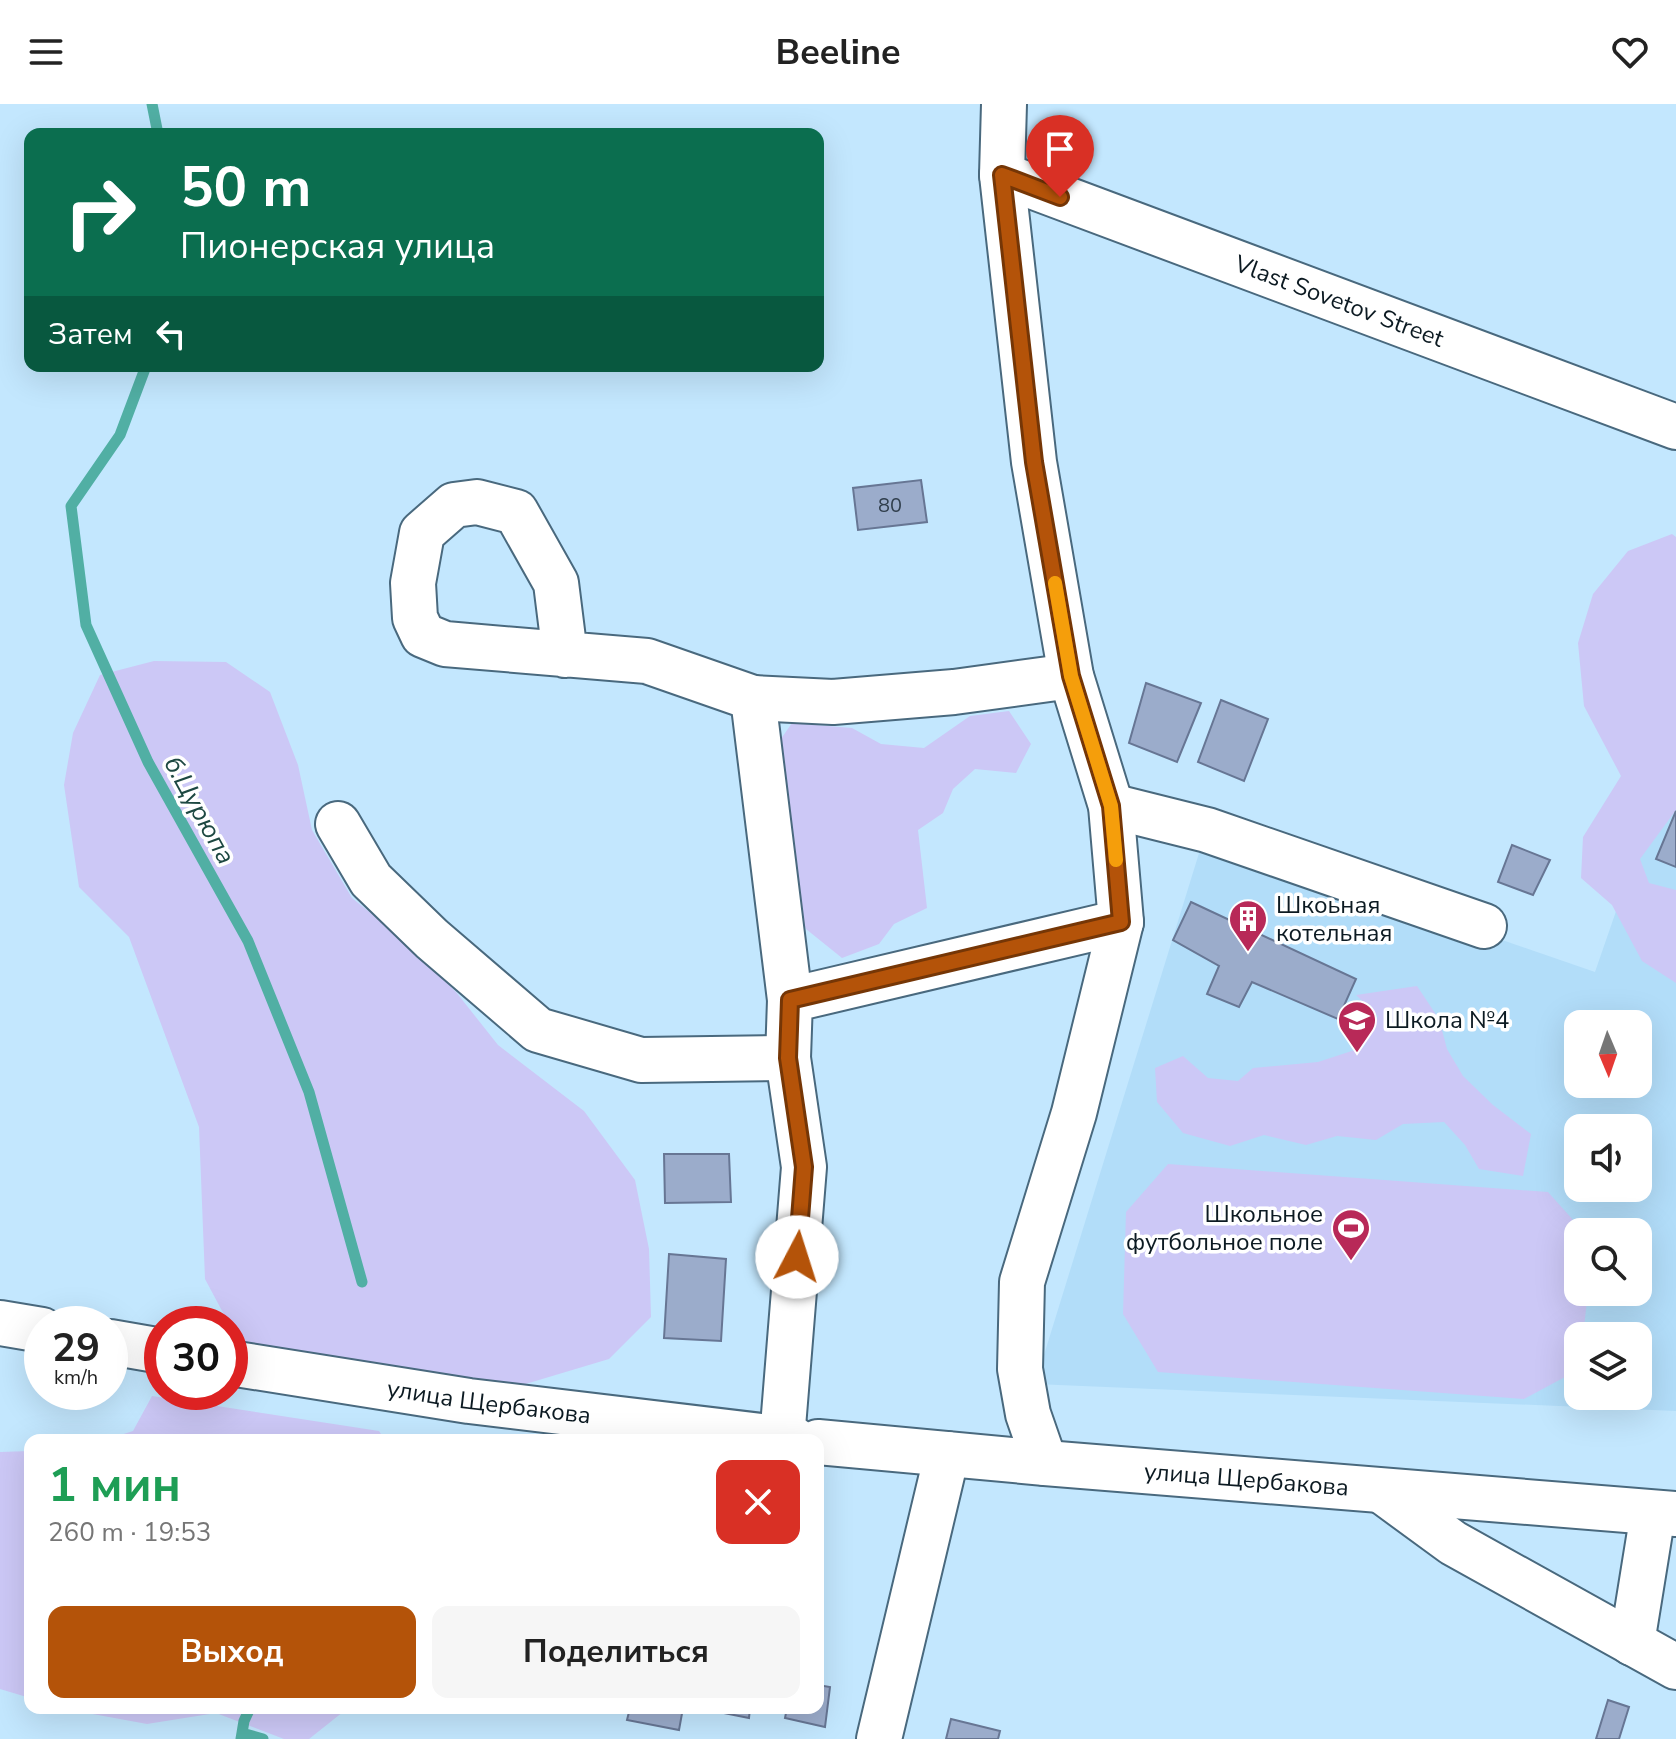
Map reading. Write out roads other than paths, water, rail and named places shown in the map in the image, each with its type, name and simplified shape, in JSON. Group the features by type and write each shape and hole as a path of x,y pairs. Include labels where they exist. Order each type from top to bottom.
{"street":[{"path":"1006,109 1002,175 1034,462 1071,676 1111,806 1121,922 1074,1113 1022,1282 1020,1369 1028,1414 1045,1463"},
{"name":"Vlast Sovetov Street","path":"1002,175 1676,427"},
{"path":"565,655 647,661 753,698 833,702 954,692 1071,676"},
{"path":"753,698 790,1000 788,1058 804,1167 798,1434"},
{"path":"1111,806 1207,830 1484,926"},
{"path":"338,824 371,880 432,939 538,1030 641,1060 788,1058"},
{"path":"790,1000 1121,922"},
{"name":"улица Щербакова","path":"248,1366 469,1401 747,1434"},
{"name":"улица Щербакова","path":"824,1442 1664,1514"},
{"path":"879,1739 947,1454"},
{"path":"1382,1491 1453,1543 1676,1667"},
{"path":"1632,1643 1664,1514"}],"waterway":[{"name":"б.Цурюпа","path":"152,104 157,128"},
{"name":"б.Цурюпа","path":"144,372 120,435 71,506 86,625 148,762 248,941 309,1092 362,1282"},
{"name":"б.Цурюпа","path":"241,1739 247,1714"},
{"path":"242,1733 263,1739"}],"place":[{"name":"Шкоьная котельная","path":"1248,953"},
{"name":"Школа №4","path":"1357,1054"},
{"name":"Школьное футбольное поле","path":"1351,1262"}]}
